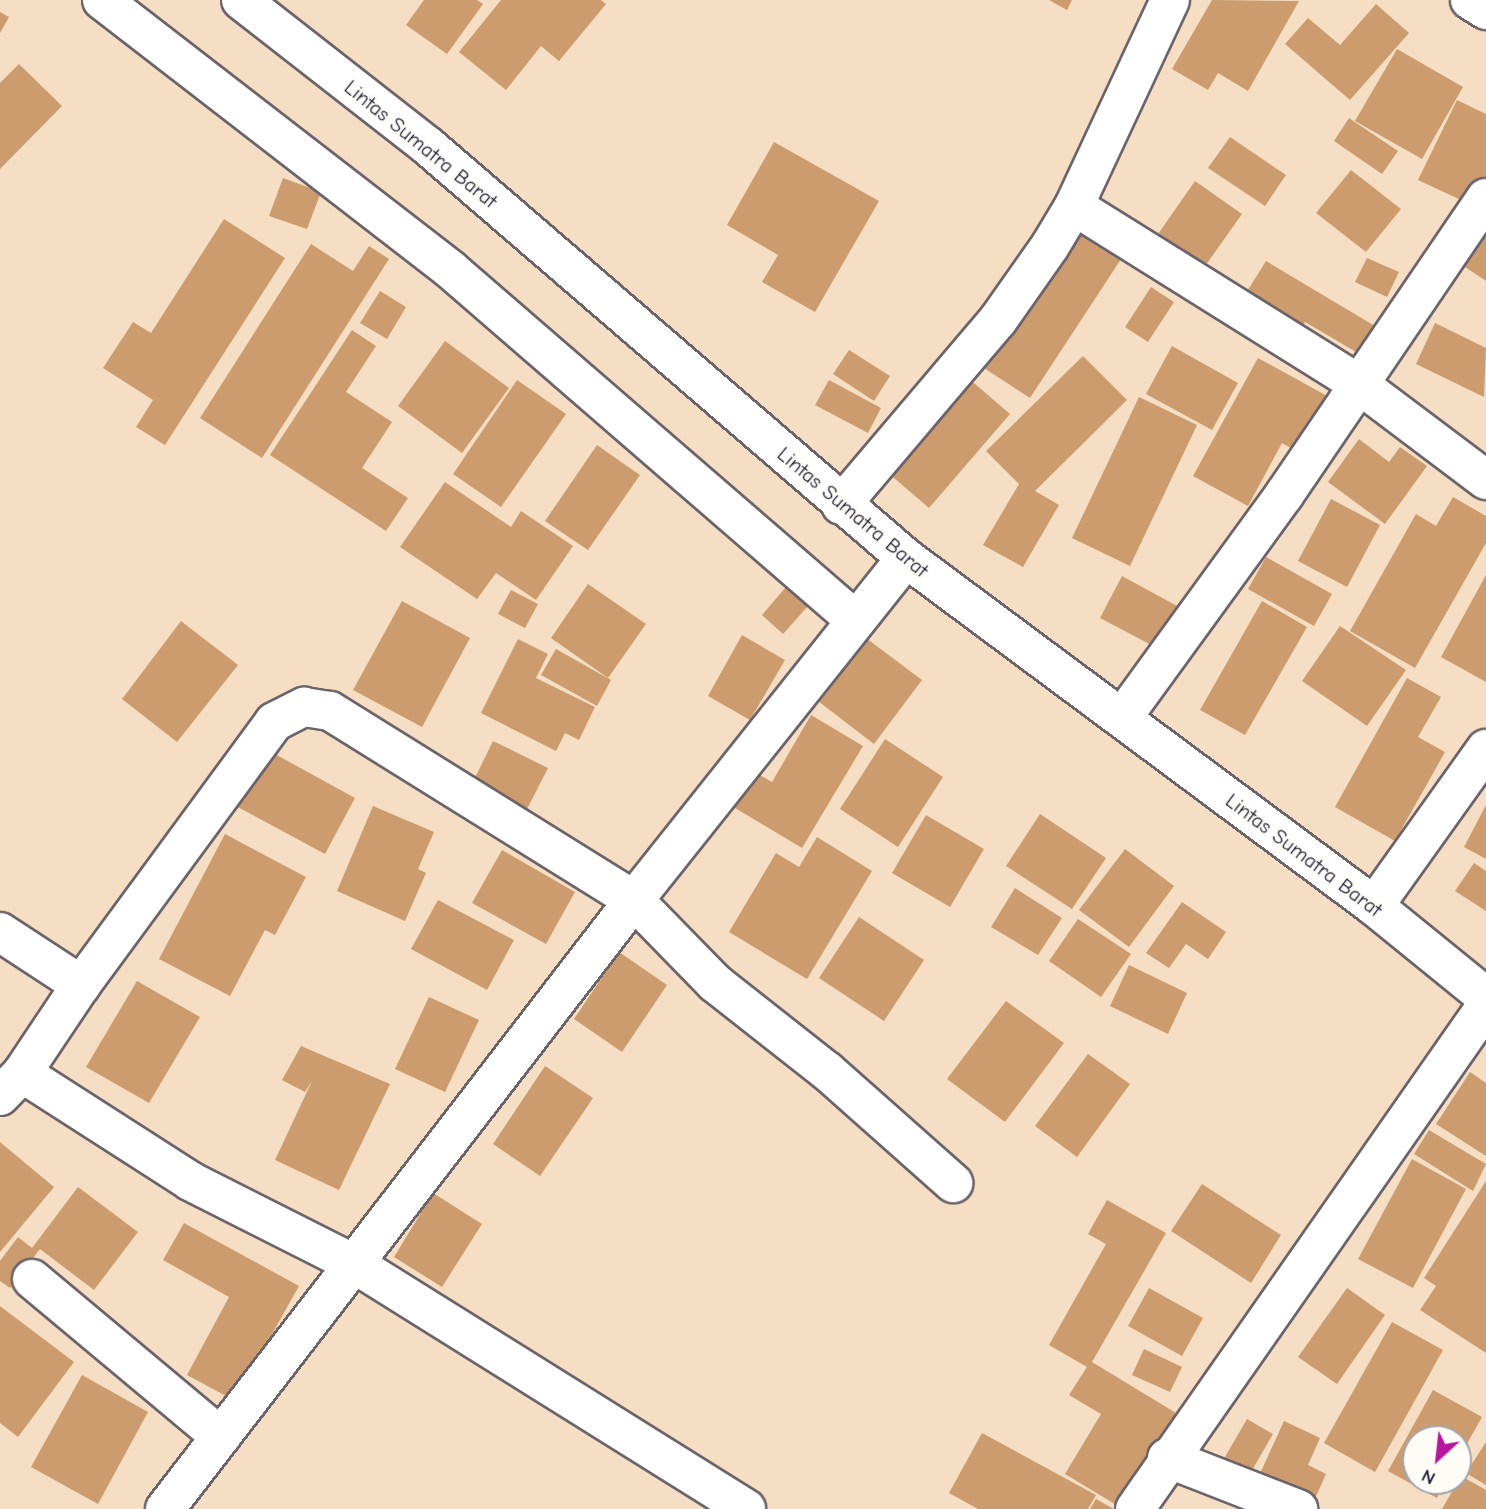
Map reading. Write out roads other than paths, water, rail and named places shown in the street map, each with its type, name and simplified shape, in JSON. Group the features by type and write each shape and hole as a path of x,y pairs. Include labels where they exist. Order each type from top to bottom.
{"main road":[{"path":"102,0 451,270 855,619"},
{"name":"Lintas Sumatra Barat","path":"241,0 429,148 841,505 906,558 1374,906 1486,997"},
{"path":"841,505 998,320 1074,206 1170,0"},
{"path":"1470,0 1486,10"},
{"path":"1122,718 1360,385 1486,198"},
{"path":"1074,206 1360,385 1486,480"},
{"path":"165,1509 356,1265 634,900 906,558"},
{"path":"746,1509 356,1265 190,1181 11,1085 274,722 304,707 330,711 634,900 715,983 827,1072 953,1182"},
{"path":"1374,906 1486,749"},
{"path":"0,932 81,985"},
{"path":"1135,1509 1167,1458 1486,1006"},
{"path":"32,1279 221,1437"},
{"path":"1167,1458 1298,1509"}]}
